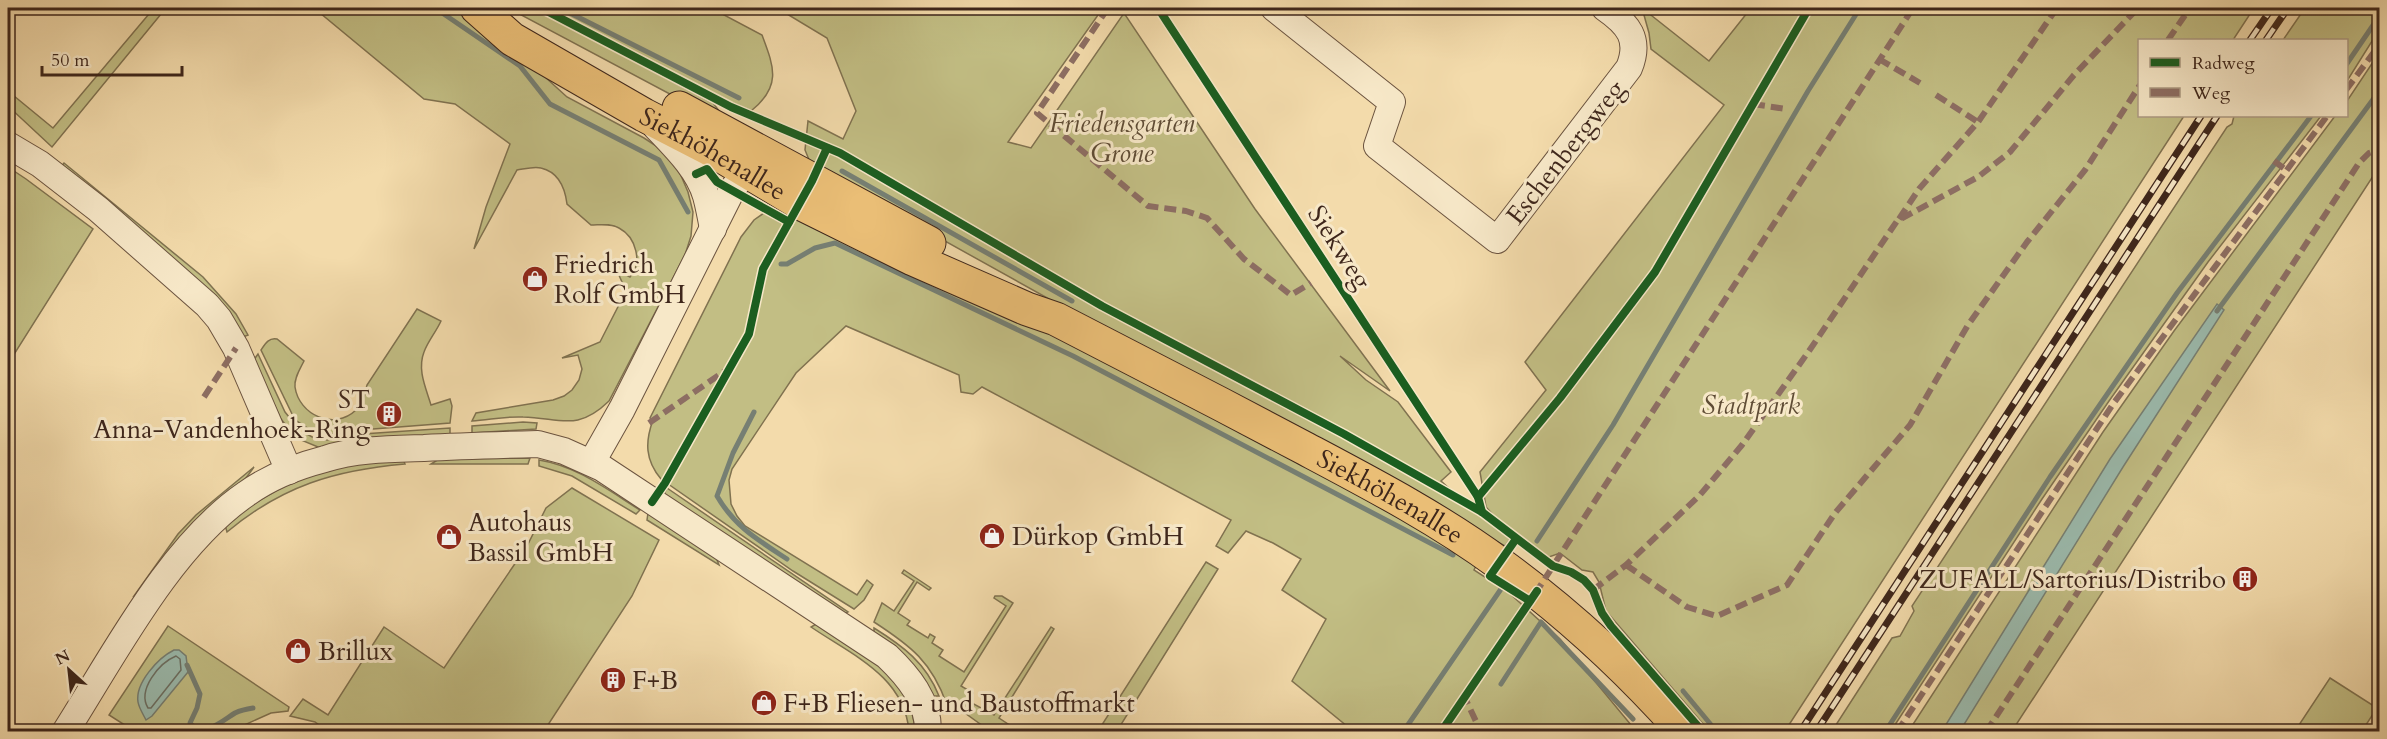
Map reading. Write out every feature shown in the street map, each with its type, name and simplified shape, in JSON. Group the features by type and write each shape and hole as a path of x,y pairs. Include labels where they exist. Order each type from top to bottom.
{"main road":[{"name":"Siekhöhenallee","path":"478,9 513,39 644,115 700,144 758,164"},
{"name":"Siekhöhenallee","path":"478,9 720,129 800,203 913,259 1027,309 1056,319 1371,484 1453,531 1537,591 1594,639 1643,685 1684,732"}],"street":[{"name":"Eschenbergweg","path":"1274,8 1392,102 1377,146 1497,240 1629,68 1634,49 1633,41 1625,25 1613,10"},
{"path":"644,115 675,147 696,174 706,195 713,229"},
{"path":"8,145 40,164 98,209 207,305 237,348 289,471"},
{"path":"597,465 622,409 732,190 758,164"},
{"path":"597,465 740,205 758,164"},
{"path":"65,732 112,653 174,565 200,535 246,494 289,471 326,458 367,451 538,444 564,451 597,465 887,656 905,674 920,696 928,721 928,732"}],"green space":[{"path":"154,8 166,8 52,147 8,106 8,91 53,128"},
{"path":"314,8 454,8 523,57 567,97 644,138 673,157 688,192 693,212 691,236 685,255 609,401 598,411 578,420 568,421 517,417 472,421 476,413 553,400 572,390 579,380 582,369 578,355 562,358 600,342 626,291 618,273 619,271 630,277 636,265 636,251 630,237 616,226 591,225 567,204 562,187 552,173 532,167 517,170 474,249 486,207 510,144 455,104 424,99"},
{"path":"508,8 533,8 713,103 720,112 698,109"},
{"path":"547,8 711,8 762,35 772,67 771,84 761,102 751,111 713,95"},
{"name":"Friedensgarten Grone","path":"777,8 1103,8 1008,142 1031,148 1124,13 1255,209 1390,391 1340,356 1366,380 1398,402 1451,472 1441,481 1472,509 1511,538 1505,546 1085,319 812,167 805,150 808,121 843,139 856,111 827,38"},
{"name":"Stadtpark","path":"1642,8 1709,61 1751,8 2254,8 2234,39 2138,39 2138,117 2183,117 1785,731 1709,731 1606,611 1599,582 1593,572 1582,570 1560,553 1549,557 1495,517 1486,507 1480,472 1546,390 1525,362 1724,105 1651,49"},
{"path":"2305,8 2379,8 2379,30 2348,79 2348,39 2284,39"},
{"path":"2379,53 2379,167 2012,731 1908,732 2103,432 2174,331 2334,117 2348,117 2348,100"},
{"path":"2234,117 2320,117 2208,262 2109,401 2042,499 1891,731 1832,731 1892,638 1900,636 1914,611 1912,606 2227,127 2232,124"},
{"path":"64,163 203,277 236,314 248,335 243,337 60,168"},
{"path":"8,167 93,229 8,364"},
{"path":"800,211 1111,357 1479,560 1474,570 1508,592 1560,639 1636,731 1353,731 1292,681 1326,619 1282,590 1301,559 1246,531 1228,553 1216,546 1231,520 982,387 973,394 961,392 959,375 846,326 796,373 732,469 729,480 731,504 745,526 857,595 867,580 873,585 864,600 854,609 793,571 661,479 652,465 648,451 653,420 650,418 741,237 754,220 764,213 790,228"},
{"path":"417,309 441,321 424,352 421,365 431,405 450,399 452,406 450,423 337,434 315,433 295,420 261,350 268,342 277,339 304,361 295,384 298,397 303,405 319,417 338,419 356,410 367,385"},
{"path":"258,354 285,412 298,428 294,435 281,419 253,361"},
{"path":"537,423 536,429 472,433 472,426"},
{"path":"450,428 450,435 330,448 318,447 301,440 305,433 314,438 327,440 362,434"},
{"path":"530,458 528,464 431,464 439,459"},
{"path":"403,459 405,464 355,471 310,483 268,503 227,532 225,525 239,514 268,495 298,480 353,463"},
{"path":"539,460 579,473 640,510 636,514 572,476 539,466"},
{"path":"254,467 241,485 144,593 134,596 178,534 196,515"},
{"path":"572,488 659,540 632,596 544,731 327,731 315,722 290,716 303,699 328,715 384,627 444,668 527,546 546,508"},
{"path":"667,488 848,612 842,615 664,494"},
{"path":"648,513 715,555 719,565 647,520"},
{"path":"1206,562 1218,569 1117,731 1098,731"},
{"path":"904,570 931,588 929,590 917,582 898,613 910,621 907,625 928,638 930,634 935,637 932,643 943,650 939,656 964,672 1006,606 994,598 995,596 1002,596 1013,603 961,686 973,693 968,701 994,715 1051,627 1054,629 999,718 1011,726 1009,729 1013,731 990,731 955,706 947,705 934,677 919,656 874,622 882,603 894,611 914,581 902,573"},
{"path":"818,623 865,655 894,680 912,712 915,731 909,731 905,712 887,681 859,658 811,627"},
{"path":"168,626 289,707 288,711 271,713 229,732 134,731 109,715"},
{"path":"874,628 912,656 934,684 939,696 933,696 922,677 908,661 874,635"},
{"path":"2330,678 2377,708 2362,731 2295,731"}],"water":[{"path":"2217,304 2224,310 2123,467 1960,731 1942,731 2110,459"},
{"path":"174,650 179,650 186,656 188,672 152,716 146,720 138,702 140,687 155,665"}],"waterway":[{"path":"435,8 520,66 550,104 659,160 688,212"},
{"path":"560,8 739,98"},
{"path":"1537,541 1613,425 1808,91 1860,8"},
{"path":"2348,62 2380,15"},
{"path":"2217,311 2380,90"},
{"path":"1885,732 2050,477 2177,293 2310,117"},
{"path":"842,171 1072,301"},
{"path":"781,264 787,264 815,248 835,243 1073,356 1453,555"},
{"path":"754,412 733,453 717,496 739,525 787,559"},
{"path":"1403,732 1501,589"},
{"path":"1501,684 1541,622 1633,719"},
{"path":"187,665 200,694 190,723 195,727 207,729 235,713 253,708"},
{"path":"1683,691 1717,732"}],"railway":[{"path":"2251,39 2272,8"},
{"path":"2267,39 2288,8"},
{"path":"1800,732 2200,117"},
{"path":"1816,732 2216,117"}],"marked path":[{"path":"1108,8 1037,113 1148,206 1186,211 1207,218 1244,259 1291,295 1311,283"},
{"path":"1535,594 1913,8"},
{"path":"1899,219 1919,189 1978,122 2057,8"},
{"path":"1593,590 1626,565 1700,495 1742,445 1897,221 1978,177 2010,152 2074,75 2138,8"},
{"path":"2169,39 2190,8"},
{"path":"2348,87 2380,44"},
{"path":"1879,59 1920,83"},
{"path":"1626,565 1687,607 1717,616 1787,585 1835,513 1910,425 1968,325 2027,242 2085,170 2138,88"},
{"path":"1936,95 1978,122"},
{"path":"1753,104 1786,109"},
{"path":"1897,732 2113,404 2326,117"},
{"path":"1986,732 2359,163 2369,153 2380,149"},
{"path":"2274,161 2286,170"},
{"path":"204,397 236,348"},
{"path":"649,423 725,371"},
{"path":"1468,694 1465,698 1481,732"}],"cycle path":[{"path":"541,8 731,107 840,153 1102,306 1344,434 1482,512 1553,566 1571,572 1584,580 1593,590 1602,613 1611,626 1703,732"},
{"name":"Siekweg","path":"1158,8 1478,497 1482,512"},
{"path":"1478,497 1560,398 1655,272 1809,8"},
{"path":"652,502 749,334 763,269 812,181 827,148"},
{"path":"696,174 707,169 717,182 789,222"},
{"path":"1516,539 1490,576 1530,601"},
{"path":"1441,732 1537,591"}],"place":[{"name":"Friedrich Rolf GmbH","path":"535,279"},
{"name":"ST Anna-Vandenhoek-Ring","path":"389,414"},
{"name":"Dürkop GmbH","path":"992,536"},
{"name":"Autohaus Bassil GmbH","path":"449,537"},
{"name":"ZUFALL/Sartorius/Distribo","path":"2245,579"},
{"name":"Brillux","path":"298,651"},
{"name":"F+B","path":"613,680"},
{"name":"F+B Fliesen- und Baustoffmarkt","path":"764,703"}]}
